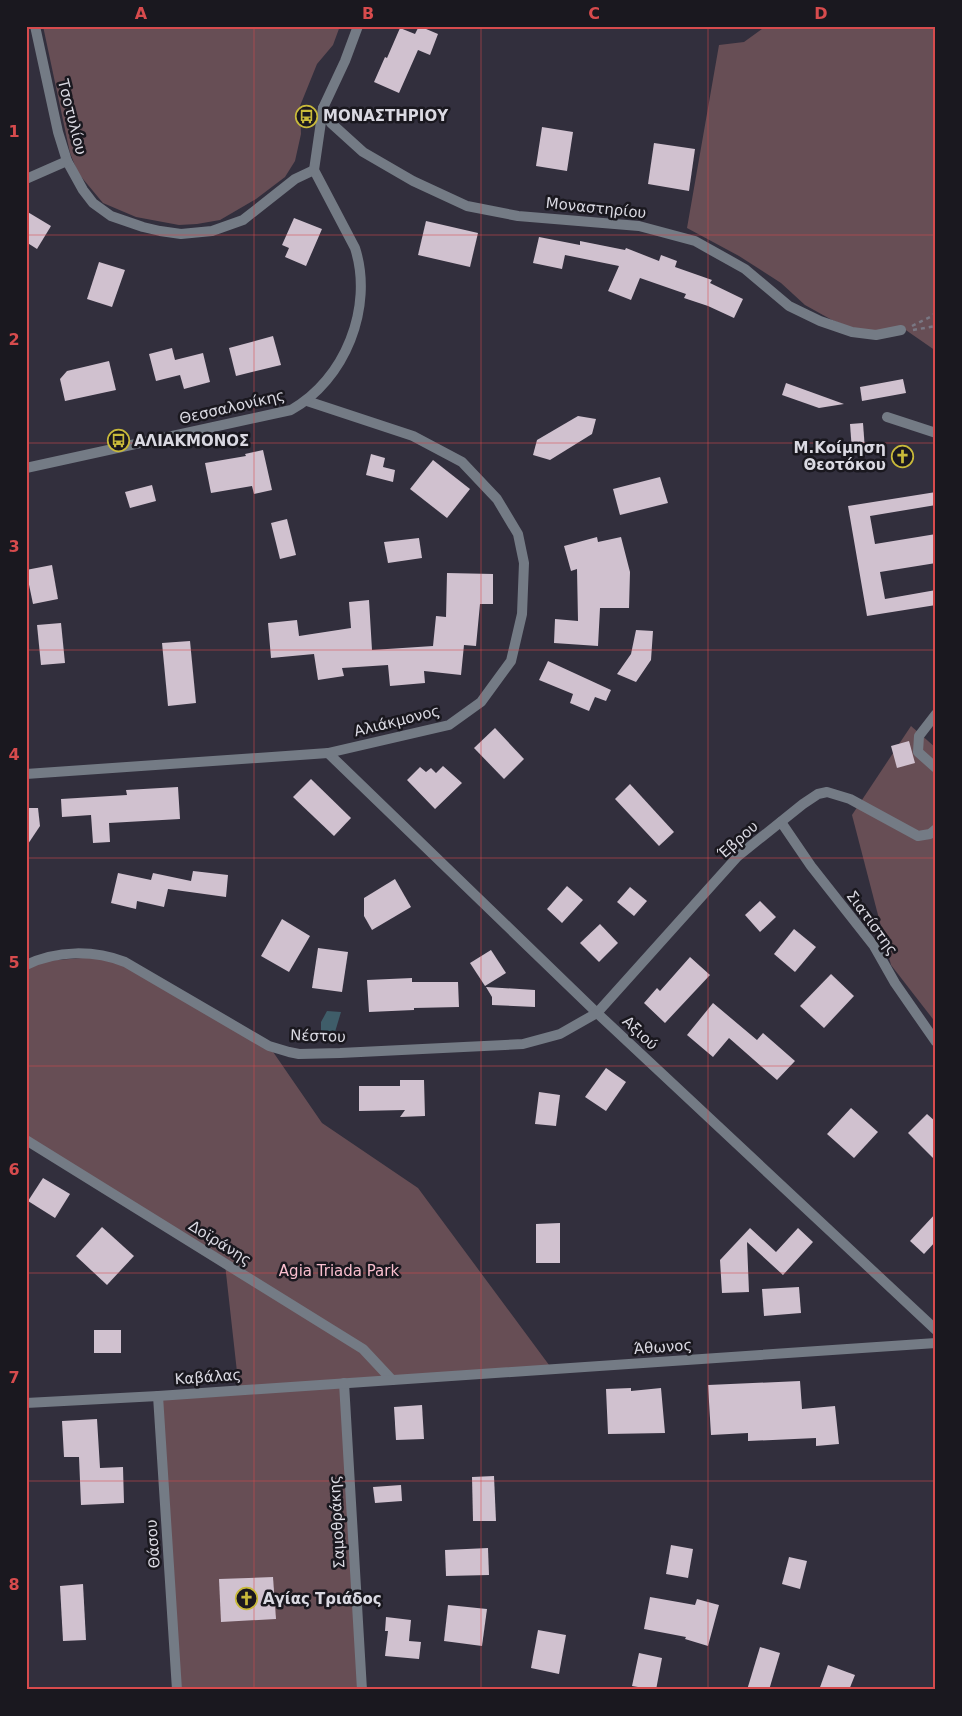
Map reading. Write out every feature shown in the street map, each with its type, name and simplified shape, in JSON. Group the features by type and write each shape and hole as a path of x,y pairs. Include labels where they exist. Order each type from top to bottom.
{"street":[{"name":"Τσοτυλίου","path":"35,26 66,161 93,203 111,216 143,227 182,234 212,231 243,220 296,179 314,170"},
{"path":"314,170 323,108 345,61 358,26"},
{"name":"Μοναστηρίου","path":"323,108 331,122 363,152 413,181 467,206 518,216 639,226 695,241 745,269 789,306 820,321 852,332 876,335 901,330"},
{"path":"26,178 66,161"},
{"name":"Θεσσαλονίκης","path":"26,468 291,410 307,401 327,380 347,349 359,309 361,282 358,256 355,248 314,170"},
{"name":"Αλιάκμονος","path":"26,774 328,753 449,725 481,702 511,662 522,614 524,563 518,534 497,499 462,462 413,436 307,401"},
{"path":"887,417 936,433"},
{"path":"936,714 919,736 918,752 936,768"},
{"name":"Αξιού","path":"328,753 597,1013 936,1330"},
{"name":"Έβρου","path":"597,1013 738,856 818,794 827,792 850,799 918,836 930,834 936,829"},
{"name":"Σιατίστης","path":"781,822 811,866 874,946 896,983 936,1042"},
{"name":"Νέστου","path":"26,965 43,958 70,954 97,954 116,959 125,962 268,1046 300,1054 340,1054 523,1044 560,1034 597,1013"},
{"name":"Δοϊράνης","path":"26,1140 363,1350 392,1380"},
{"name":"Άθωνος","path":"392,1380 936,1343"},
{"name":"Καβάλας","path":"26,1403 392,1380"},
{"name":"Σαμοθράκης","path":"344,1383 362,1690"},
{"name":"Θάσου","path":"158,1396 177,1690"}],"path":[{"path":"901,330 932,316 936,312"},
{"path":"901,330 925,329 936,326"}],"green space":[{"path":"43,26 340,26 333,45 317,64 300,106 301,134 295,161 285,177 256,199 220,220 179,225 136,217 103,203 78,173 70,153"},
{"path":"766,26 936,26 936,351 900,326 877,334 852,328 832,320 805,305 781,283 739,256 687,228 719,45 744,42"},
{"path":"911,726 936,748 936,1023 891,965 852,815"},
{"name":"Agia Triada Park","path":"107,956 269,1046 322,1123 418,1188 552,1369 344,1383 362,1690 177,1690 158,1396 239,1390 225,1264 26,1140 26,965 32,962"}],"water":[{"path":"327,1011 341,1012 335,1032 321,1031 321,1022"}],"building":[{"path":"419,26 438,34 430,55 418,50 399,93 374,82 400,28 415,34"},
{"path":"542,127 573,132 567,171 536,166"},
{"path":"654,143 695,149 689,191 648,184"},
{"path":"26,211 51,226 37,249 26,242"},
{"path":"294,218 322,229 306,266 285,257 289,248 282,245"},
{"path":"426,221 478,233 470,267 418,255"},
{"path":"539,237 580,245 580,241 625,250 626,248 659,261 661,255 677,261 675,267 712,280 710,283 743,299 734,318 684,298 686,294 640,278 631,300 608,291 619,266 565,255 562,269 533,263"},
{"path":"99,262 125,270 112,307 87,299"},
{"path":"273,336 281,365 236,376 229,348"},
{"path":"172,348 175,360 203,353 210,382 184,389 180,375 156,381 149,354"},
{"path":"109,361 116,390 65,401 60,379 67,371"},
{"path":"903,379 906,393 862,401 860,387"},
{"path":"786,383 844,404 819,408 782,395"},
{"path":"578,416 596,419 592,434 550,460 533,455 537,440"},
{"path":"863,423 865,450 852,451 850,424"},
{"path":"263,450 272,490 254,494 252,486 211,493 205,463 246,456 245,454"},
{"path":"371,454 385,458 383,467 395,470 393,482 366,475"},
{"path":"433,460 470,489 447,518 410,489"},
{"path":"660,477 668,503 620,515 613,489"},
{"path":"152,485 156,501 130,508 125,492"},
{"path":"936,492 936,505 870,516 875,544 936,534 936,563 880,572 885,599 936,590 936,605 867,616 848,506"},
{"path":"287,519 296,555 280,559 271,523"},
{"path":"597,537 598,542 621,537 630,572 629,608 600,608 598,646 554,643 555,619 578,621 577,569 571,571 564,546"},
{"path":"419,538 422,558 388,563 384,542"},
{"path":"52,565 58,599 33,604 26,570"},
{"path":"447,573 493,574 493,604 480,604 476,646 464,645 461,675 424,671 425,683 390,686 388,665 342,668 344,676 318,680 314,654 271,658 268,623 297,620 299,636 351,628 349,602 369,600 372,650 433,646 436,616 446,617"},
{"path":"61,623 65,663 41,665 37,625"},
{"path":"636,630 653,631 651,660 636,682 617,674 631,654"},
{"path":"190,641 196,703 168,706 162,643"},
{"path":"548,661 611,690 606,701 595,697 589,711 570,703 573,694 539,680"},
{"path":"495,728 524,759 504,779 474,748"},
{"path":"909,741 915,763 897,768 891,746"},
{"path":"443,766 462,783 435,809 407,780 420,767 426,772 431,768 436,773"},
{"path":"311,779 351,818 334,836 293,797"},
{"path":"630,784 674,832 659,846 615,799"},
{"path":"178,787 180,819 109,823 110,842 93,843 91,815 62,817 61,799 127,795 126,790"},
{"path":"26,808 38,808 40,826 26,847"},
{"path":"193,871 228,875 226,897 168,889 164,907 137,901 136,909 111,903 118,873 151,880 153,873 191,881"},
{"path":"395,879 411,907 372,930 364,916 364,898"},
{"path":"567,886 583,900 562,923 547,909"},
{"path":"630,887 647,901 634,916 617,902"},
{"path":"760,901 776,917 760,932 745,915"},
{"path":"282,919 310,936 289,972 261,956"},
{"path":"600,924 618,943 599,962 580,943"},
{"path":"794,929 816,947 795,972 774,954"},
{"path":"318,948 348,952 342,992 312,988"},
{"path":"491,950 506,973 485,986 470,963"},
{"path":"690,957 710,975 665,1023 644,1003 657,988 660,991"},
{"path":"831,974 854,996 824,1028 800,1006"},
{"path":"412,978 412,982 458,982 459,1007 369,1012 367,980"},
{"path":"486,987 535,990 535,1007 492,1005 492,997"},
{"path":"713,1003 757,1040 763,1033 795,1061 777,1080 729,1038 713,1057 687,1035"},
{"path":"606,1068 626,1082 606,1111 585,1097"},
{"path":"400,1080 424,1080 425,1116 400,1117 405,1110 359,1111 359,1086 400,1086"},
{"path":"539,1092 560,1095 556,1126 535,1124"},
{"path":"851,1108 878,1132 854,1158 827,1134"},
{"path":"927,1114 936,1122 936,1161 908,1133"},
{"path":"43,1178 70,1194 55,1218 28,1201"},
{"path":"936,1213 936,1241 924,1254 910,1241"},
{"path":"560,1223 560,1263 536,1263 536,1224"},
{"path":"102,1227 134,1256 107,1285 76,1256"},
{"path":"750,1228 776,1252 798,1228 813,1242 783,1275 747,1242 749,1292 722,1293 720,1260"},
{"path":"799,1287 801,1313 764,1316 762,1289"},
{"path":"94,1330 121,1330 121,1353 94,1353"},
{"path":"800,1381 802,1409 835,1406 839,1444 816,1446 816,1438 748,1441 748,1433 711,1435 708,1385"},
{"path":"631,1388 631,1391 661,1388 665,1433 608,1434 606,1389"},
{"path":"422,1405 424,1439 396,1440 394,1407"},
{"path":"97,1419 100,1468 123,1467 124,1503 81,1505 79,1457 64,1457 62,1421"},
{"path":"494,1476 496,1521 473,1521 472,1477"},
{"path":"401,1485 402,1501 375,1503 373,1487"},
{"path":"671,1545 693,1549 688,1578 666,1574"},
{"path":"488,1548 489,1575 446,1576 445,1550"},
{"path":"789,1557 807,1561 800,1589 782,1584"},
{"name":"Αγίας Τριάδος","path":"273,1577 276,1619 221,1622 219,1579"},
{"path":"83,1584 86,1640 63,1641 60,1586"},
{"path":"650,1597 695,1605 697,1599 719,1605 708,1646 685,1639 686,1637 644,1629"},
{"path":"448,1605 487,1609 482,1646 444,1641"},
{"path":"386,1617 411,1620 409,1641 421,1642 419,1659 385,1656 388,1631 385,1631"},
{"path":"538,1630 566,1635 559,1674 531,1668"},
{"path":"760,1647 780,1653 769,1690 747,1690"},
{"path":"639,1653 662,1658 656,1690 632,1686"},
{"path":"828,1665 855,1675 849,1690 819,1690"}],"place":[{"name":"ΜΟΝΑΣΤΗΡΙΟΥ","path":"307,116"},
{"name":"ΑΛΙΑΚΜΟΝΟΣ","path":"118,441"},
{"name":"Μ.Κοίμηση Θεοτόκου","path":"902,457"},
{"name":"Αγίας Τριάδος","path":"247,1599"}]}
